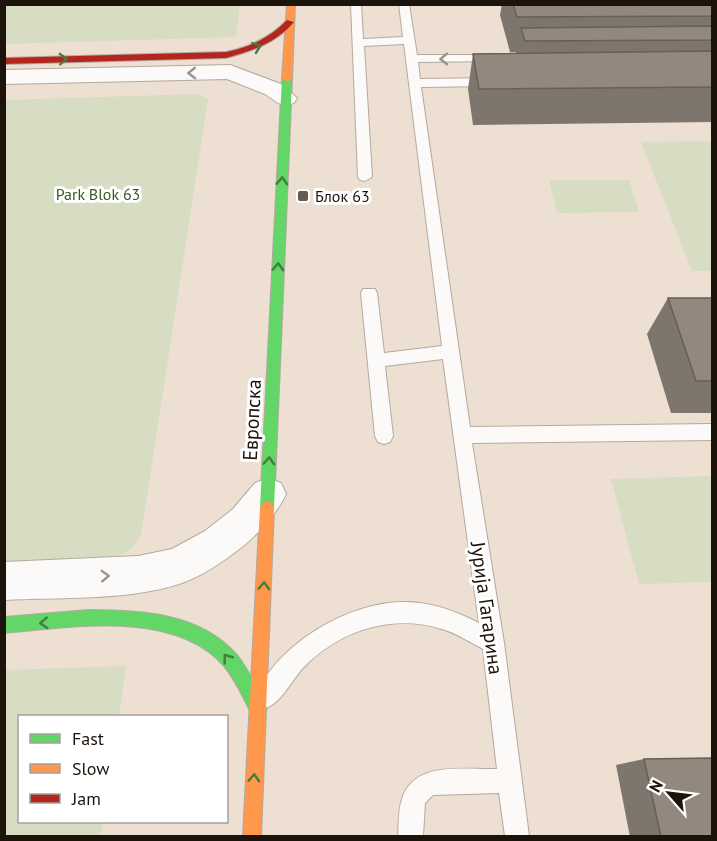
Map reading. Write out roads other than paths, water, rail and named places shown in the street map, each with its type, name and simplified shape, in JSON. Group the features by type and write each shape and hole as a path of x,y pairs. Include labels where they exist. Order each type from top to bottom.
{"street":[{"name":"Европска","path":"252,837 291,4"},
{"path":"4,61 226,55 266,44 281,33 290,22"},
{"path":"4,77 230,72 258,82 286,98"},
{"path":"4,581 138,575 178,566 218,543 246,521 268,494"},
{"path":"4,625 117,619 168,623 199,633 225,654 258,708"}],"lane":[{"path":"356,4 365,177"},
{"name":"Јурија Гагарина","path":"404,4 462,435 493,643 517,837"},
{"path":"358,43 409,40"},
{"path":"412,59 504,58"},
{"path":"415,83 510,82"},
{"path":"369,293 378,360 384,436"},
{"path":"378,360 451,351"},
{"path":"462,435 712,432"},
{"path":"258,708 287,669 304,652 349,623 366,618 402,612 438,616 459,624 493,643"},
{"path":"411,837 413,801 418,791 430,783 510,781"}],"place":[{"name":"Блок 63","path":"303,196"}],"park label":[{"name":"Park Blok 63","path":"98,194"}]}
